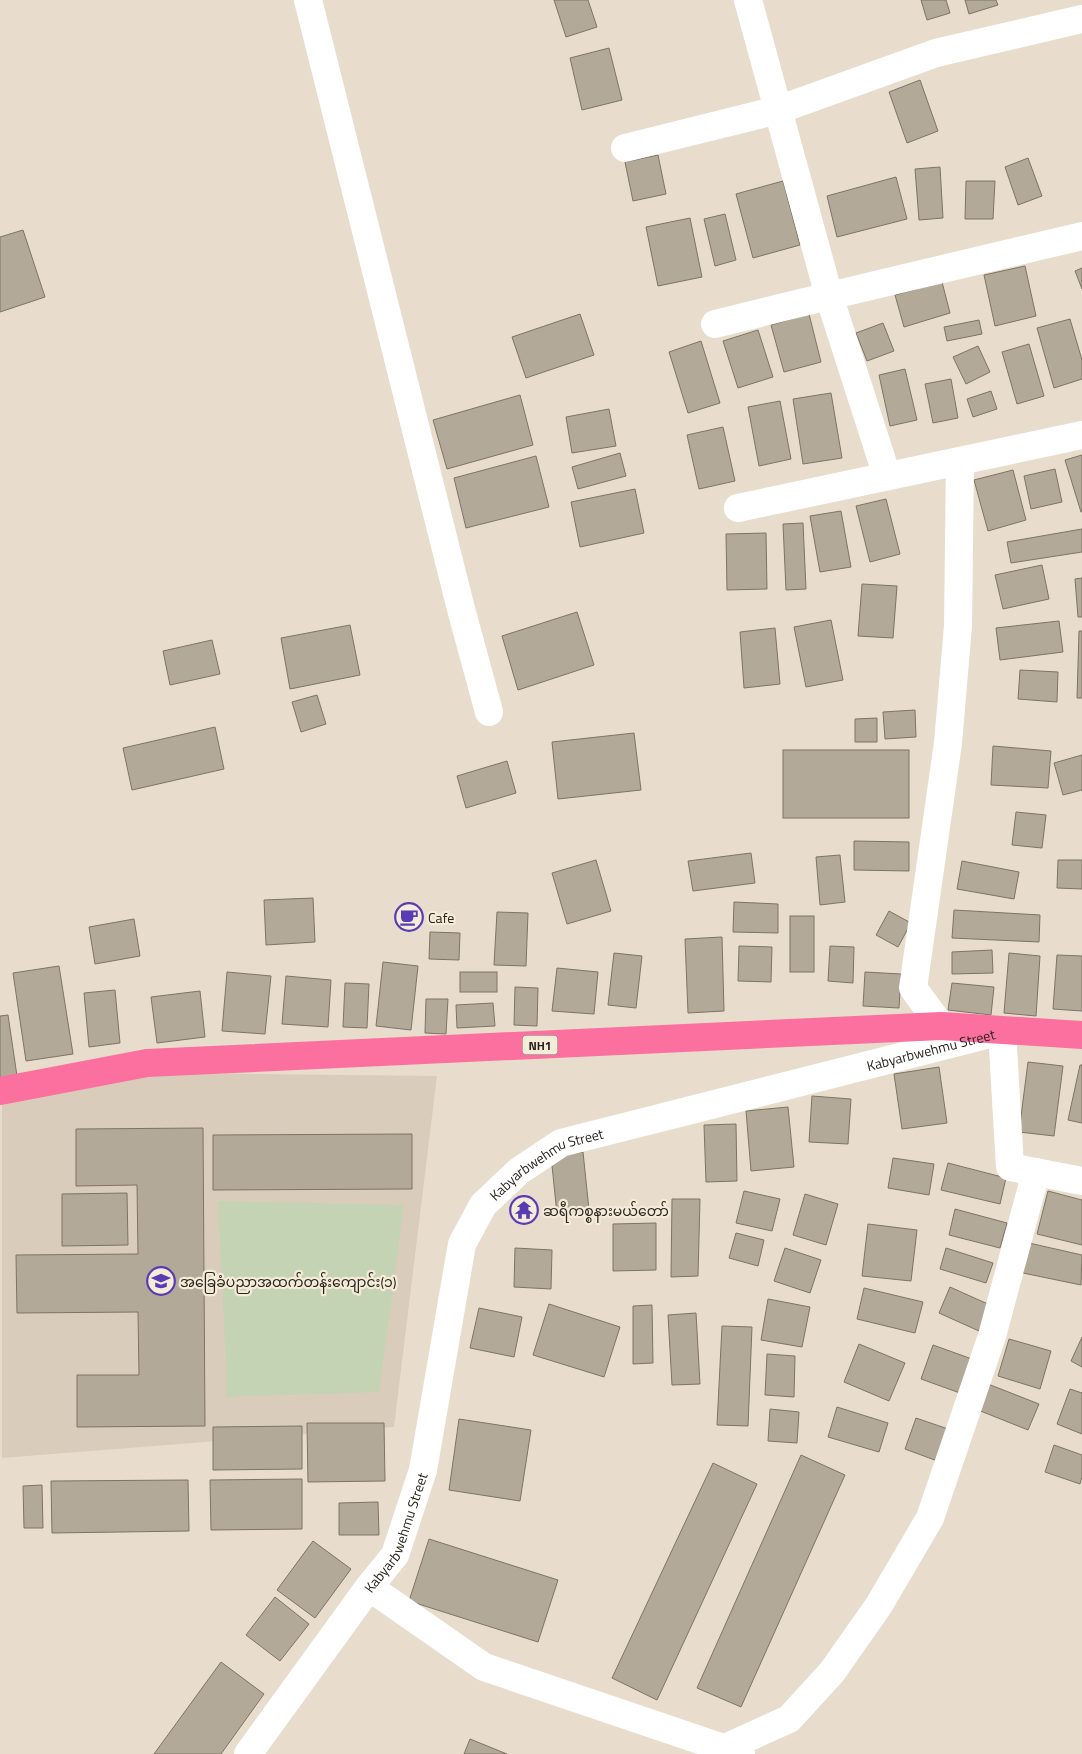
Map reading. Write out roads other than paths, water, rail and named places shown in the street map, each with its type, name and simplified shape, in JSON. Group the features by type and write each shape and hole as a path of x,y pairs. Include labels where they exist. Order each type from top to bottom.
{"highway":[{"name":"NH1","path":"0,1091 147,1063 941,1026 1082,1035"}],"street":[{"path":"308,0 461,609 489,712"},
{"path":"748,0 829,296 887,476"},
{"path":"625,148 778,110 936,53 1082,19"},
{"path":"716,324 1082,236"},
{"path":"738,508 1082,435"},
{"path":"941,1026 913,988 949,734 958,626 960,461"},
{"name":"Kabyarbwehmu Street","path":"248,1754 395,1555 423,1470 462,1244 484,1205 519,1171 561,1143 1002,1031 1010,1167 1082,1181"},
{"path":"370,1587 484,1667 733,1751 789,1719 832,1672 879,1604 930,1518 992,1336 1036,1172"}],"place":[{"name":"Cafe","path":"409,917"},
{"name":"ဆရီကစ္စနားမယ်တော်","path":"524,1210"},
{"name":"အခြေခံပညာအထက်တန်းကျောင်း(၁)","path":"161,1281"}]}
